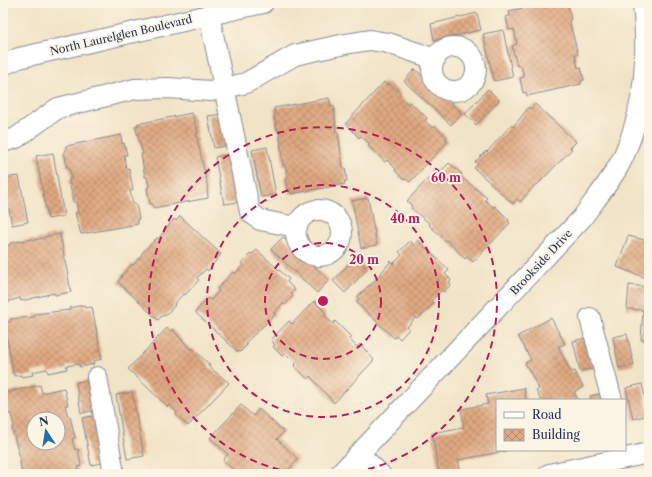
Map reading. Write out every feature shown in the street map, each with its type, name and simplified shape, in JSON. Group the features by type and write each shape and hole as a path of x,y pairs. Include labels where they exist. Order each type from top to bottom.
{"street":[{"name":"North Laurelglen Boulevard","path":"3,65 19,58 263,3"},
{"name":"Brookside Drive","path":"340,474 582,218 604,188 624,156 638,117 645,105 646,42 643,3"},
{"path":"209,15 250,212 260,220 296,227"},
{"path":"3,142 16,138 58,108 136,89 168,88 211,91 225,88 246,83 295,56 351,43 370,40 388,43 435,59"},
{"path":"590,318 612,399"},
{"path":"96,377 114,474"},
{"path":"549,474 649,453"},
{"path":"359,454 380,474"}],"building":[{"path":"546,3 568,5 571,19 569,20 578,54 575,54 578,68 581,67 584,80 581,81 581,84 527,96 526,92 523,93 520,78 524,77 521,65 517,66 512,46 517,44 514,29 509,30 506,17 510,16 509,11"},
{"path":"477,13 481,30 434,40 431,24"},
{"path":"503,30 513,77 494,81 483,34"},
{"path":"415,69 462,113 451,125 404,81"},
{"path":"384,82 387,85 389,83 401,94 399,96 408,104 410,102 427,118 425,121 433,128 435,126 447,137 445,139 448,141 410,182 406,179 405,180 395,171 396,169 387,160 385,162 368,146 370,144 361,136 359,138 346,123"},
{"path":"488,89 499,100 476,125 465,114"},
{"path":"329,98 331,107 334,106 336,132 338,132 343,168 345,168 347,181 344,181 345,184 291,194 290,191 288,191 285,178 288,177 285,165 283,165 279,130 277,130 274,108"},
{"path":"535,104 576,142 570,148 572,149 520,202 517,199 513,204 474,168 478,164 475,162 486,151 487,152 511,125 513,127 529,107 531,109"},
{"path":"192,113 198,133 196,133 207,183 208,198 153,208 152,203 150,204 147,188 149,187 147,177 145,177 141,154 143,154 135,126 138,126 137,124"},
{"path":"224,114 230,145 214,148 208,116"},
{"path":"121,135 122,144 124,143 127,155 124,155 126,169 129,168 133,190 130,191 133,204 136,204 139,219 137,219 138,224 81,234 75,213 78,213 76,202 73,202 69,179 72,179 69,167 67,167 64,151 66,151 66,146"},
{"path":"267,147 276,195 261,197 252,150"},
{"path":"53,153 64,216 48,219 36,156"},
{"path":"231,154 240,202 224,204 215,157"},
{"path":"449,163 462,174 460,176 487,198 485,200 494,208 495,206 509,220 508,221 510,223 473,262 467,257 465,259 447,240 446,241 429,225 430,224 411,208 412,206 407,201 436,170 439,173"},
{"path":"19,176 28,222 12,225 3,178"},
{"path":"368,198 377,245 361,248 352,201"},
{"path":"180,216 221,254 208,271 206,269 197,278 199,280 185,295 183,294 165,316 163,315 158,320 118,282 122,277 121,276 132,264 133,265 142,255 141,254 157,238 158,239 174,219 176,221"},
{"path":"60,234 71,292 55,295 54,293 21,301 20,298 3,304 3,246 10,245 10,243"},
{"path":"628,236 649,241 649,279 617,267"},
{"path":"283,237 329,280 317,293 271,249"},
{"path":"418,240 449,270 445,274 451,280 449,282 451,284 444,292 442,290 431,301 434,303 418,319 416,317 407,327 409,329 400,339 397,336 394,338 356,302 359,299 357,297 369,285 370,286 391,261 393,264 402,255 399,252 410,241 414,245"},
{"path":"257,250 289,279 287,282 295,290 291,294 293,296 285,305 283,303 274,313 275,315 245,343 247,345 240,352 238,352 196,313 196,311 208,298 211,300 219,291 217,289 233,272 235,274 243,265 241,263 251,253 252,254"},
{"path":"355,257 367,269 345,293 333,281"},
{"path":"629,285 649,287 649,340 641,340 643,310 627,309"},
{"path":"314,301 326,313 324,315 333,324 335,321 351,337 349,339 357,347 360,344 374,360 334,403 310,376 308,379 294,366 296,364 285,353 282,356 273,347 275,345 271,340 289,321 292,324"},
{"path":"84,305 85,308 92,307 102,359 93,361 94,364 80,367 79,364 66,366 67,369 48,373 47,369 32,372 33,375 22,377 21,375 14,376 4,323 11,321 10,319 35,317 34,314 70,310 69,308"},
{"path":"551,318 565,344 558,347 571,372 575,371 583,387 574,392 578,399 540,399 536,391 539,389 525,363 531,360 518,336"},
{"path":"167,328 170,331 172,329 191,350 192,348 210,365 208,366 229,383 188,426 176,415 177,413 169,405 168,407 128,369"},
{"path":"627,334 634,365 619,368 613,337"},
{"path":"590,337 596,368 580,371 573,341"},
{"path":"92,380 97,410 81,413 76,382"},
{"path":"642,384 649,415 633,419 626,388"},
{"path":"40,385 42,393 64,388 68,405 65,405 68,417 70,416 75,438 72,439 75,450 78,449 81,466 78,467 79,470 63,474 22,474 21,462 12,428 14,427 11,414 9,414 4,393"},
{"path":"524,388 526,399 496,399 496,451 506,451 458,460 461,473 439,474 432,433 464,427 461,409 488,404 486,395"},
{"path":"132,392 144,456 127,459 116,395"},
{"path":"604,393 605,399 591,399 590,396"},
{"path":"241,405 253,416 259,409 284,432 277,439 298,459 285,474 237,474 223,460 228,454 210,438"},
{"path":"97,415 106,462 91,465 82,418"}]}
